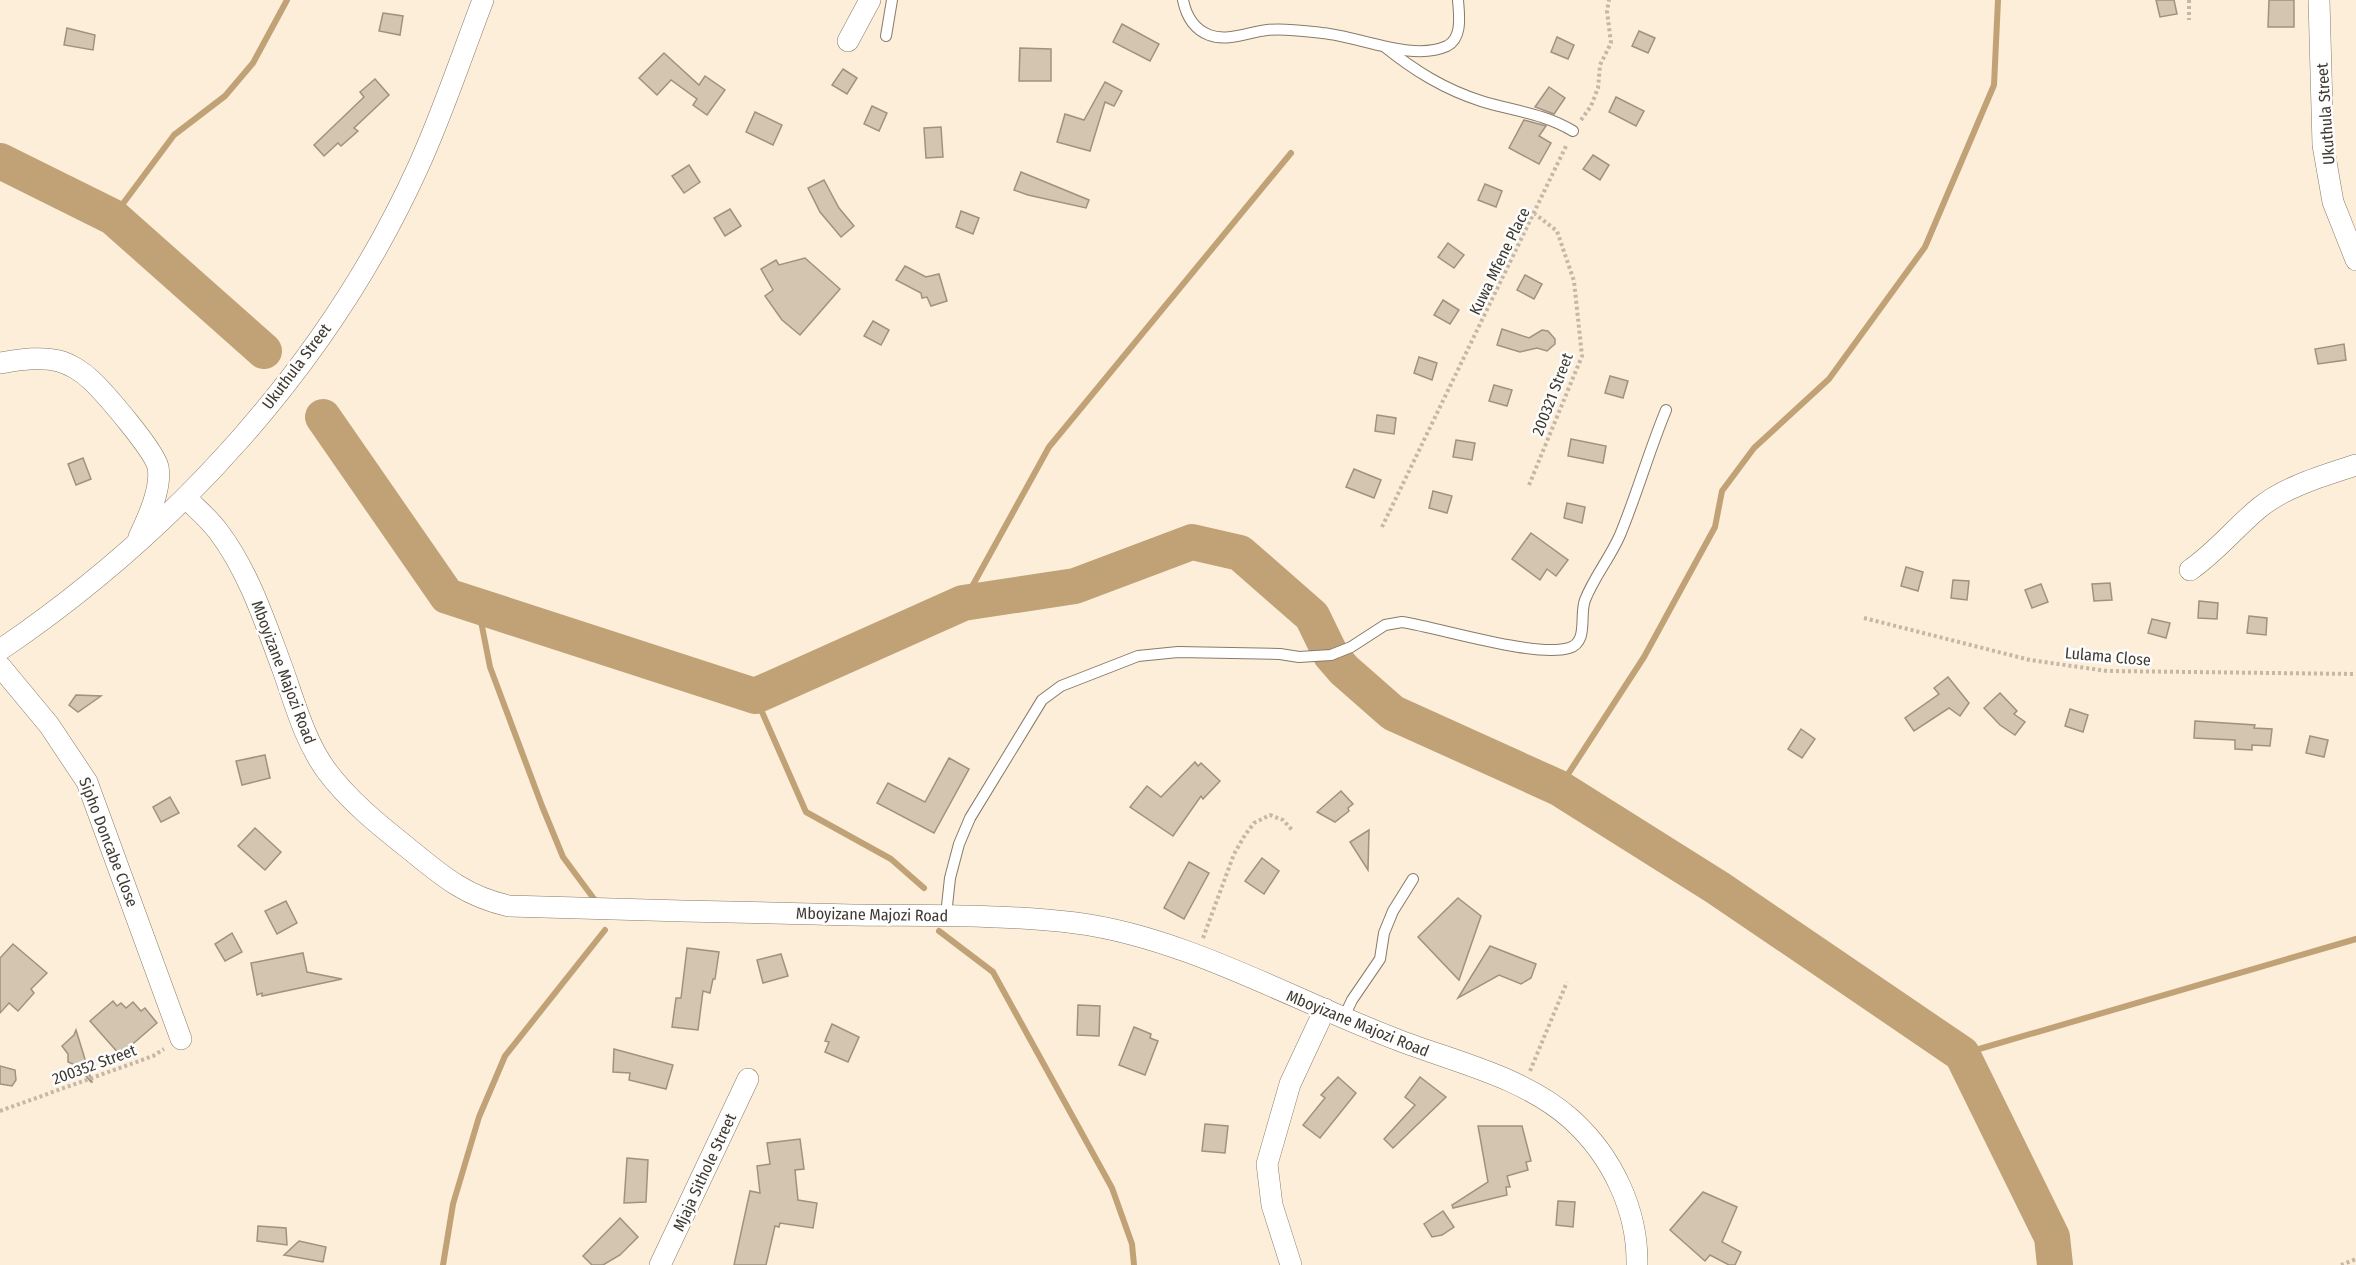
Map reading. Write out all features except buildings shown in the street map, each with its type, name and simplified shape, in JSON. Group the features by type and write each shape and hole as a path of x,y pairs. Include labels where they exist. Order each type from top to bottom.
{"street":[{"name":"Ukuthula Street","path":"0,650 94,582 186,498 228,455 304,357 360,277 419,165 483,0"},
{"path":"848,41 870,0"},
{"name":"Ukuthula Street","path":"2319,0 2323,145 2333,202 2356,260"},
{"path":"0,363 35,358 60,361 75,368 90,379 148,448 158,467 158,477 152,505 134,546"},
{"path":"2190,570 2210,556 2259,508 2273,498 2314,479 2356,465"},
{"name":"Mboyizane Majozi Road","path":"186,498 217,529 237,558 252,588 295,706 325,769 344,791 380,825 462,890 509,906 946,915 1050,921 1100,927 1196,955 1522,1088 1570,1118 1592,1140 1608,1163 1632,1217 1637,1244 1637,1265"},
{"name":"Sipho Doncabe Close","path":"0,666 49,725 87,782 181,1039"},
{"path":"1291,1265 1272,1205 1267,1164 1290,1084 1335,1013"},
{"name":"Mjaja Sithole Street","path":"660,1265 748,1079"}],"lane":[{"path":"885,36 892,0"},
{"path":"1183,0 1190,19 1210,36 1224,38 1269,30 1296,30 1347,35 1385,46 1423,51 1449,45 1458,34 1458,0"},
{"path":"1385,46 1414,70 1447,88 1483,101 1529,111 1557,121 1573,131"},
{"path":"946,915 958,844 970,818 1042,700 1061,686 1138,656 1178,652 1280,654 1299,657 1331,655 1351,647 1385,626 1402,622 1530,648 1560,650 1572,648 1580,641 1585,601 1619,536 1666,410"},
{"path":"1335,1013 1352,1000 1380,959 1384,933 1393,911 1413,879"}],"path":[{"name":"Kuwa Mfene Place","path":"1382,527 1535,214 1573,131 1591,106 1598,88 1600,65 1611,43 1607,11 1609,0"},
{"path":"2188,0 2189,20"},
{"name":"200321 Street","path":"1529,485 1582,356 1574,281 1557,231 1535,214"},
{"name":"Lulama Close","path":"1864,618 2030,660 2107,671 2356,674"},
{"path":"1196,955 1234,854 1254,823 1270,815 1283,820 1292,830"},
{"path":"1522,1088 1567,982"},
{"name":"200352 Street","path":"0,1111 153,1056 164,1049 184,1052 181,1039"},
{"path":"2342,1265 2356,1259"}],"waterway":[{"path":"113,217 174,135 225,96 253,63 287,0"},
{"path":"1559,788 1644,657 1715,527 1722,491 1754,448 1829,379 1925,247 1994,85 1998,0"},
{"path":"963,603 1049,447 1291,153"},
{"path":"0,161 113,217 264,351"},
{"path":"323,417 447,596 755,696 963,603 1075,586 1192,542 1240,553 1312,616 1331,655 1344,670 1393,713 1559,788 1718,888 1962,1054 2052,1237 2055,1265"},
{"path":"478,606 490,667 542,806 563,857 597,903"},
{"path":"755,696 806,812 891,859 924,888"},
{"path":"443,1265 453,1204 479,1117 505,1056 605,930"},
{"path":"939,931 993,972 1112,1188 1132,1244 1134,1265"},
{"path":"1962,1054 2356,939"}]}
